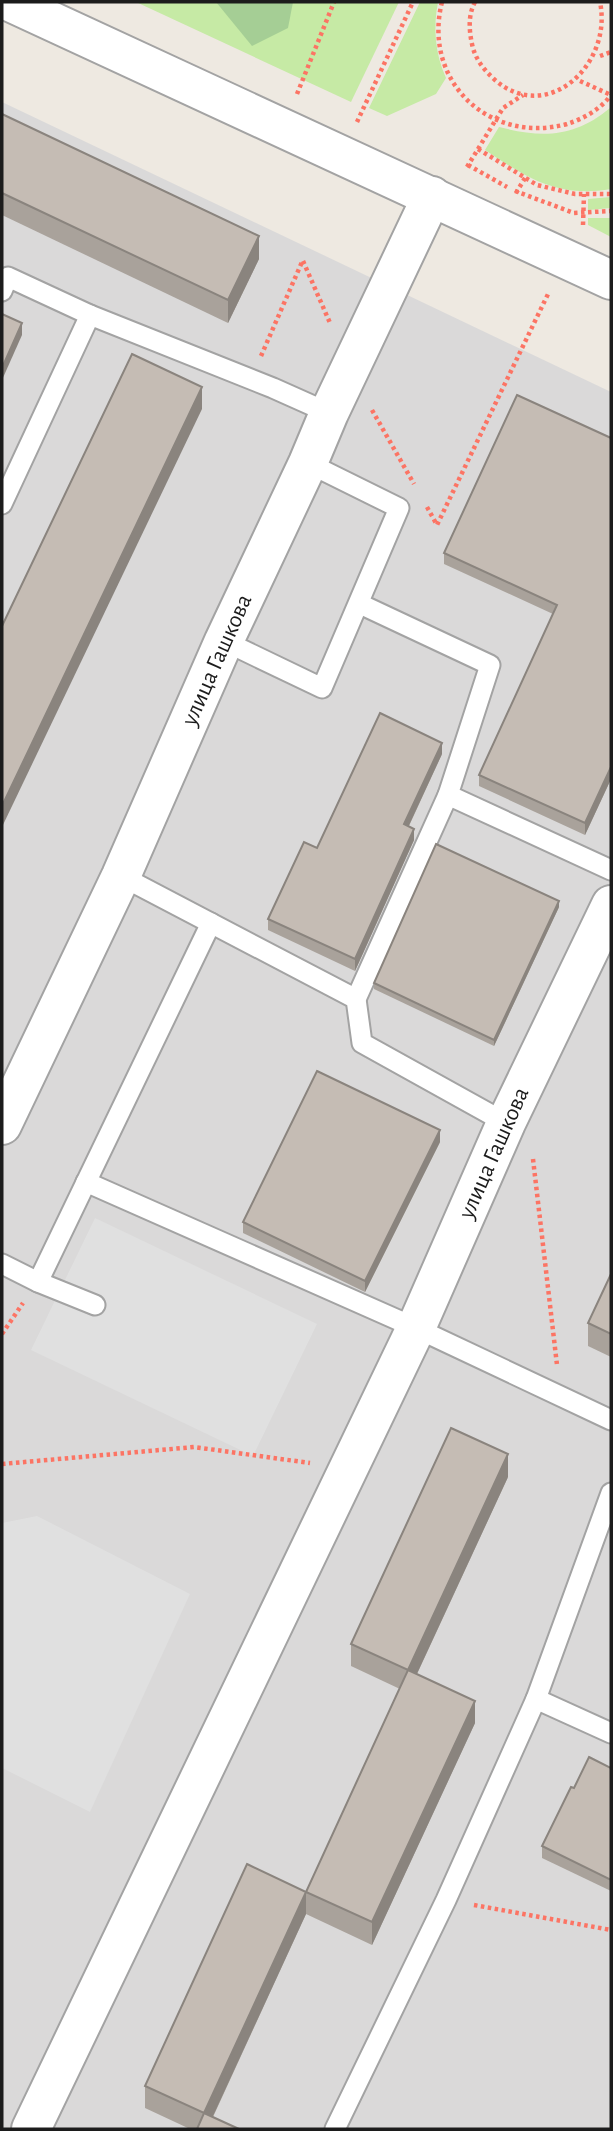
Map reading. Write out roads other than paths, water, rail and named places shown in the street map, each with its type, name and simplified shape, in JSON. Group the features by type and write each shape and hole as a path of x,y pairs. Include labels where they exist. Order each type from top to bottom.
{"street":[{"path":"10,2 351,139 432,196 611,280"},
{"name":"улица Гашкова","path":"2,1125 121,876 224,641 432,196"},
{"name":"улица Гашкова","path":"31,2129 416,1328 506,1122 611,905"}],"lane":[{"path":"2,291 8,277 90,315 329,413"},
{"path":"2,504 90,315"},
{"path":"224,641 322,688 399,508 308,463"},
{"path":"360,604 490,665 448,795 356,999 362,1043 506,1122"},
{"path":"448,795 611,870"},
{"path":"121,876 356,999"},
{"path":"38,1282 211,923"},
{"path":"86,1182 416,1328 611,1420"},
{"path":"2,1264 95,1305"},
{"path":"335,2129 446,1900 536,1699 611,1493"},
{"path":"536,1699 611,1733"}]}
